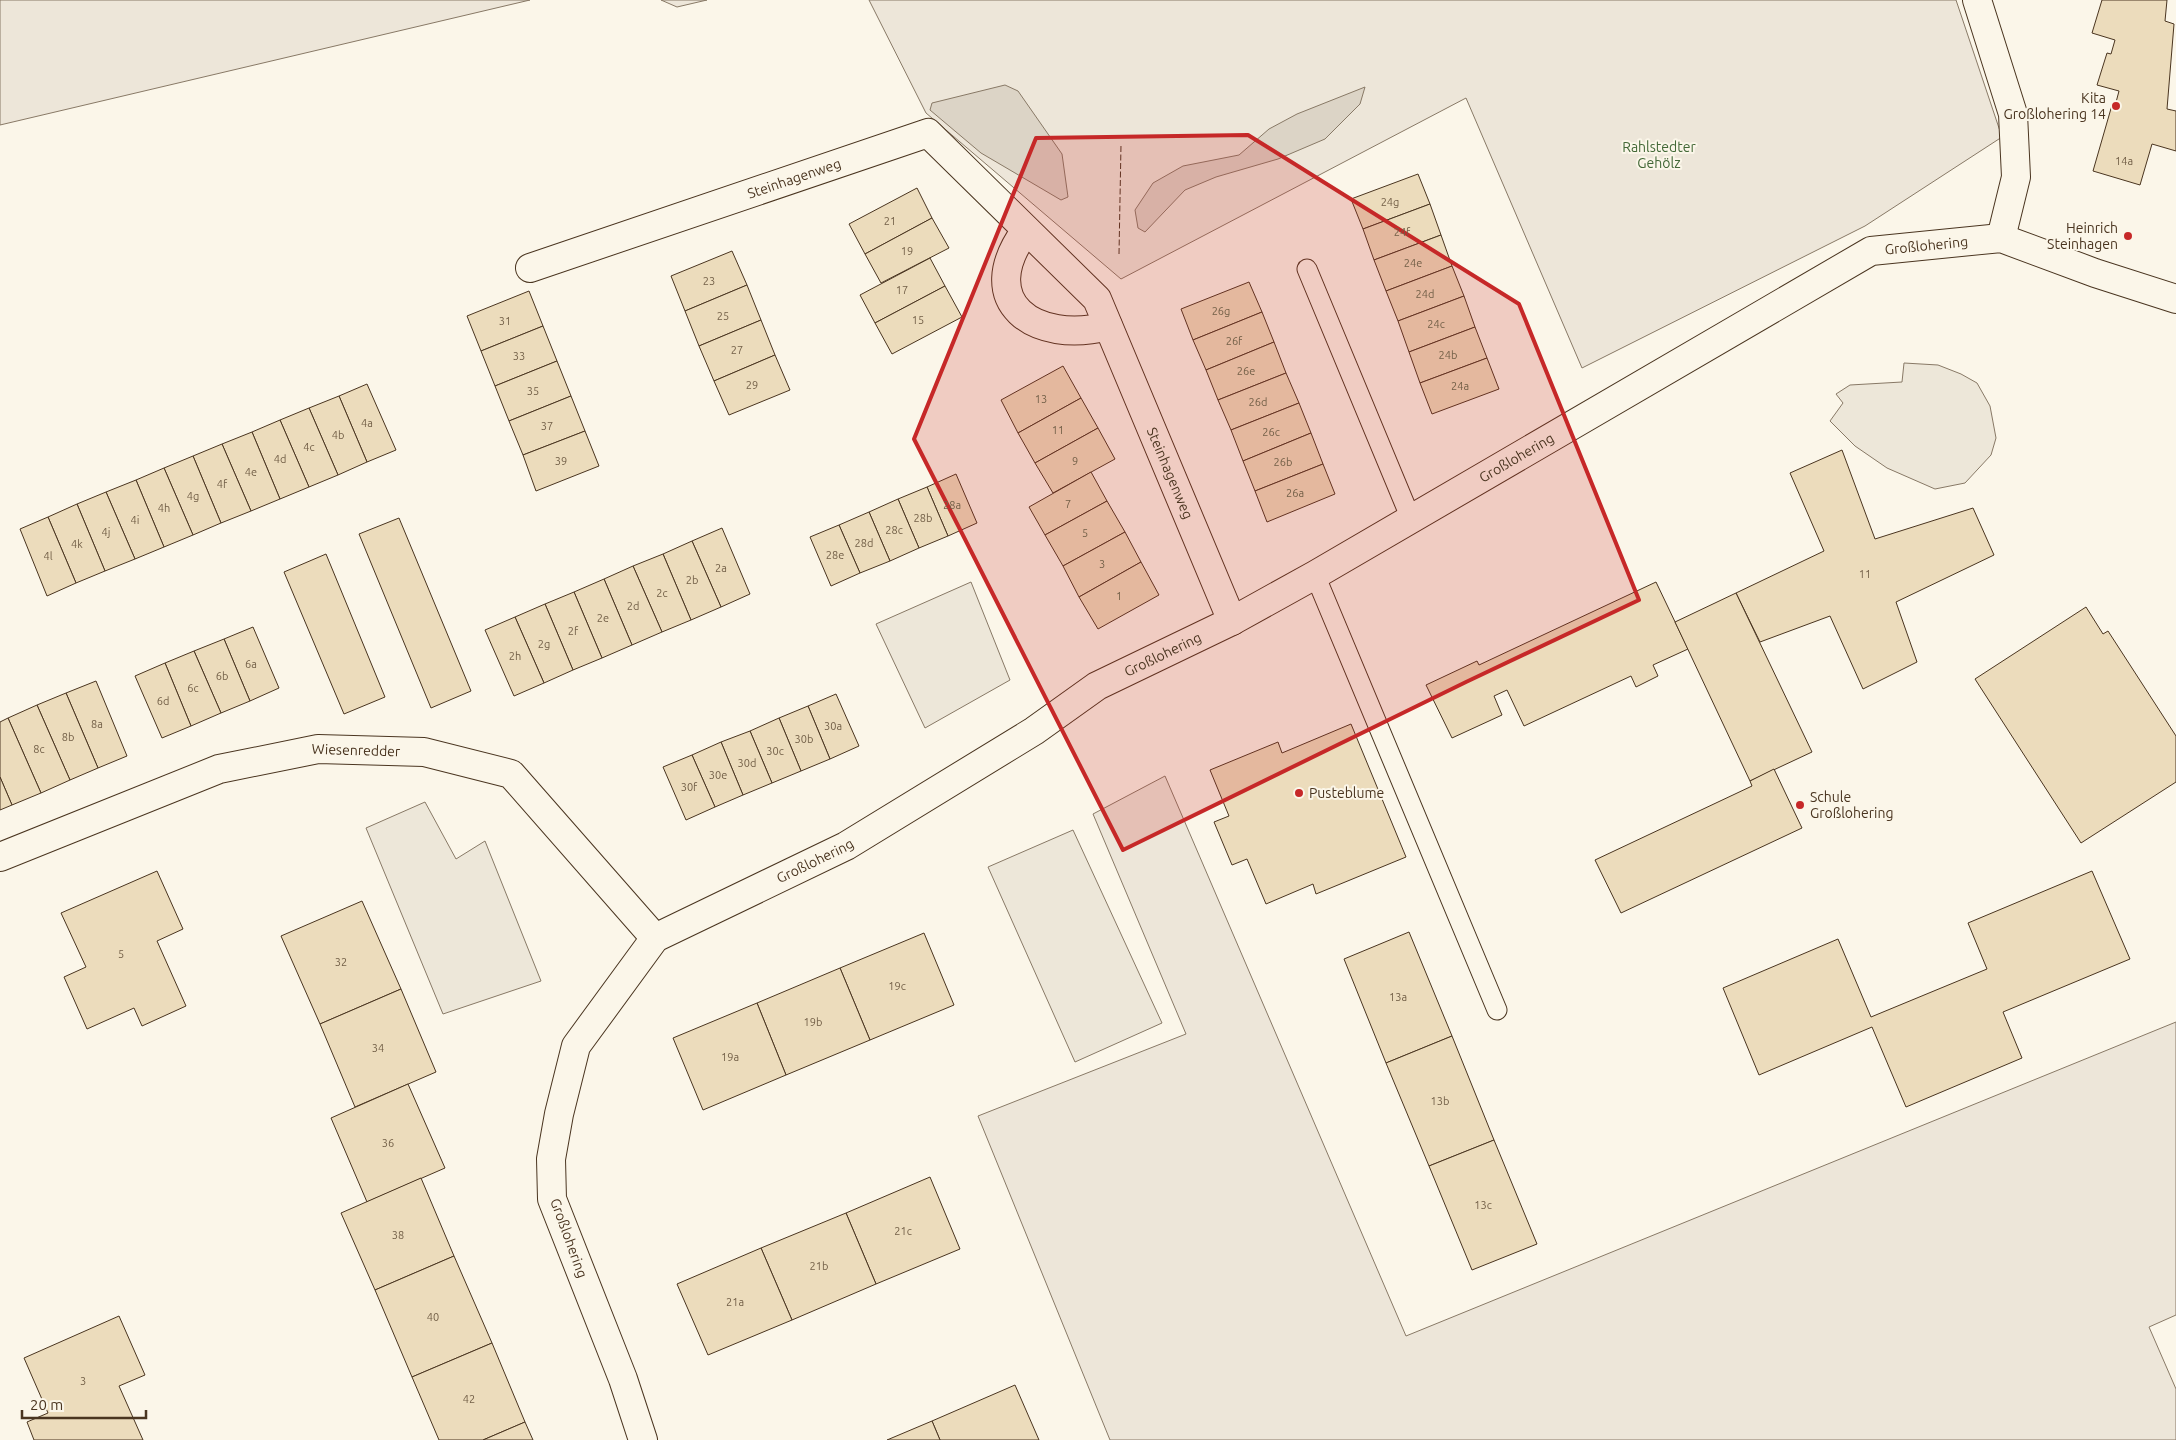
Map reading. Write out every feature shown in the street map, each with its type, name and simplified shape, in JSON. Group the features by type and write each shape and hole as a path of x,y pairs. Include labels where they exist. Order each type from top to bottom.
{"street":[{"path":"1977,0 2013,114 2016,177 2001,238"},
{"name":"Steinhagenweg","path":"530,268 928,133 1097,299 1232,621"},
{"path":"1026,230 1016,243 1006,272 1008,290 1014,306 1025,319 1041,327 1058,331 1084,331 1108,326"},
{"name":"Großlohering","path":"643,1440 623,1379 552,1199 551,1159 559,1114 576,1046 655,938 846,846 1034,731 1097,686 1232,621 1314,575 1871,251 2001,238 2095,273 2176,299"},
{"name":"Wiesenredder","path":"0,857 219,769 318,749 424,752 511,774 655,938"}],"lane":[{"path":"1306,269 1411,519"},
{"path":"1314,575 1497,1010"}],"highlighted area":[{"path":"1248,135 1519,304 1639,600 1466,682 1123,850 914,439 1036,138"}],"green space":[{"path":"0,0 530,0 0,125"},
{"path":"661,0 707,0 677,7"},
{"name":"Rahlstedter Gehölz","path":"869,0 1956,0 2002,137 1865,226 1582,368 1466,98 1121,279 926,113"},
{"path":"1165,776 1406,1336 2176,1022 2176,1315 2149,1327 2176,1389 2176,1440 1110,1440 978,1116 1186,1034 1093,814"}],"shaded area":[{"path":"1005,85 1018,91 1062,154 1068,197 1061,200 981,153 930,110 932,103"},
{"path":"1365,87 1360,104 1325,139 1278,159 1216,177 1185,190 1145,232 1138,228 1135,210 1153,183 1183,166 1239,155 1269,129 1297,114"},
{"path":"1904,363 1938,365 1961,374 1977,383 1990,406 1996,438 1991,455 1965,483 1935,489 1887,468 1855,446 1830,421 1843,403 1836,394 1850,385 1902,382"},
{"path":"971,582 1010,680 925,728 876,624"},
{"path":"425,802 456,859 485,841 541,981 443,1014 366,828"},
{"path":"1073,830 1162,1023 1075,1062 988,867"}],"building":[{"path":"2102,0 2167,0 2165,21 2174,24 2167,109 2176,111 2176,151 2152,144 2140,185 2093,171 2112,105 2115,106 2119,91 2097,85 2107,53 2111,54 2115,40 2092,33"},
{"path":"1418,174 1430,204 1363,229 1351,199"},
{"path":"917,188 932,218 865,254 849,224"},
{"path":"1430,204 1441,235 1374,260 1363,229"},
{"path":"932,218 949,248 881,283 865,254"},
{"path":"1441,235 1452,266 1386,291 1374,260"},
{"path":"732,251 747,285 685,311 671,276"},
{"path":"930,258 945,286 875,323 860,295"},
{"path":"1452,266 1464,296 1398,321 1386,291"},
{"path":"1249,282 1262,312 1193,340 1181,309"},
{"path":"747,285 761,320 699,346 685,311"},
{"path":"945,286 962,317 892,354 875,323"},
{"path":"529,291 543,326 481,351 467,316"},
{"path":"1464,296 1475,327 1409,352 1398,321"},
{"path":"1262,312 1274,342 1206,370 1193,340"},
{"path":"761,320 775,355 714,381 699,346"},
{"path":"543,326 557,361 495,386 481,351"},
{"path":"1475,327 1487,358 1420,383 1409,352"},
{"path":"1274,342 1286,373 1218,400 1206,370"},
{"path":"775,355 790,390 729,415 714,381"},
{"path":"1487,358 1499,389 1432,414 1420,383"},
{"path":"557,361 571,396 509,421 495,386"},
{"path":"1063,366 1081,398 1018,433 1001,400"},
{"path":"1286,373 1299,403 1231,430 1218,400"},
{"path":"367,384 396,450 367,462 339,396"},
{"path":"339,396 367,462 338,475 309,408"},
{"path":"571,396 585,431 523,455 509,421"},
{"path":"1081,398 1098,428 1035,463 1018,433"},
{"path":"1299,403 1311,433 1243,461 1231,430"},
{"path":"309,408 338,475 309,487 280,420"},
{"path":"280,420 309,487 280,499 252,432"},
{"path":"1098,428 1115,459 1053,493 1035,463"},
{"path":"585,431 599,466 536,491 523,455"},
{"path":"252,432 280,499 251,511 222,444"},
{"path":"1311,433 1323,464 1255,491 1243,461"},
{"path":"222,444 251,511 221,523 193,456"},
{"path":"1842,450 1875,539 1973,508 1994,555 1896,602 1917,662 1863,689 1830,616 1760,642 1736,593 1824,551 1790,473"},
{"path":"193,456 221,523 193,535 164,468"},
{"path":"1323,464 1335,494 1267,522 1255,491"},
{"path":"164,468 193,535 164,547 136,480"},
{"path":"1091,472 1107,501 1045,535 1029,507"},
{"path":"956,474 977,523 948,536 927,487"},
{"path":"136,480 164,547 135,559 106,492"},
{"path":"927,487 948,536 919,548 898,499"},
{"path":"106,492 135,559 105,571 77,504"},
{"path":"898,499 919,548 890,561 869,512"},
{"path":"1107,501 1125,532 1063,566 1045,535"},
{"path":"77,504 105,571 76,583 48,517"},
{"path":"869,512 890,561 860,573 839,525"},
{"path":"48,517 76,583 47,596 20,529"},
{"path":"399,518 471,691 431,708 359,534"},
{"path":"839,525 860,573 831,586 810,537"},
{"path":"722,528 750,594 721,607 692,541"},
{"path":"1125,532 1141,562 1079,597 1063,566"},
{"path":"692,541 721,607 691,620 663,554"},
{"path":"326,554 385,697 344,714 284,572"},
{"path":"663,554 691,620 662,632 633,566"},
{"path":"1141,562 1159,595 1098,629 1079,597"},
{"path":"633,566 662,632 632,645 604,579"},
{"path":"604,579 632,645 602,658 574,592"},
{"path":"1656,582 1688,649 1653,665 1658,676 1636,687 1631,676 1524,726 1507,690 1494,696 1502,715 1452,738 1426,685 1477,661 1479,665"},
{"path":"574,592 602,658 573,670 545,604"},
{"path":"1736,593 1812,752 1750,781 1675,622"},
{"path":"545,604 573,670 544,683 515,617"},
{"path":"2086,607 2103,634 2108,631 2176,736 2176,782 2081,843 1975,679"},
{"path":"515,617 544,683 514,696 485,630"},
{"path":"253,627 279,688 250,701 224,639"},
{"path":"224,639 250,701 221,713 194,651"},
{"path":"194,651 221,713 191,726 165,663"},
{"path":"165,663 191,726 162,738 135,676"},
{"path":"96,681 127,756 98,768 66,693"},
{"path":"66,693 98,768 70,780 37,705"},
{"path":"836,694 859,746 830,759 808,706"},
{"path":"37,705 70,780 41,793 8,718"},
{"path":"808,706 830,759 801,771 779,718"},
{"path":"8,718 41,793 12,805 0,777 0,722"},
{"path":"779,718 801,771 772,783 750,731"},
{"name":"Pusteblume","path":"1351,724 1406,857 1316,894 1313,884 1266,904 1247,859 1232,865 1214,822 1229,816 1210,770 1278,742 1282,753"},
{"path":"750,731 772,783 743,795 721,742"},
{"path":"721,742 743,795 715,807 692,755"},
{"path":"692,755 715,807 686,820 663,767"},
{"path":"1774,769 1802,828 1621,913 1595,860 1752,786 1750,781"},
{"path":"0,777 12,805 0,810"},
{"path":"157,871 183,929 157,941 186,1006 142,1026 134,1008 87,1029 64,977 86,967 61,913"},
{"path":"2092,871 2130,959 2003,1012 2022,1058 1906,1107 1872,1027 1759,1075 1723,988 1838,939 1871,1017 1987,969 1968,923"},
{"path":"362,901 401,989 320,1024 281,936"},
{"path":"1409,932 1452,1036 1386,1063 1344,959"},
{"path":"924,933 954,1005 870,1040 840,968"},
{"path":"840,968 870,1040 786,1075 757,1003"},
{"path":"401,989 436,1072 355,1107 320,1024"},
{"path":"757,1003 786,1075 703,1110 673,1038"},
{"path":"1452,1036 1494,1140 1429,1166 1386,1063"},
{"path":"408,1084 445,1168 367,1202 331,1118"},
{"path":"1494,1140 1537,1244 1472,1270 1429,1166"},
{"path":"930,1177 960,1249 876,1284 846,1213"},
{"path":"421,1178 454,1256 375,1290 341,1213"},
{"path":"846,1213 876,1284 792,1320 761,1248"},
{"path":"761,1248 792,1320 708,1355 677,1284"},
{"path":"454,1256 492,1343 412,1377 375,1290"},
{"path":"119,1316 145,1375 119,1386 143,1440 34,1440 27,1422 48,1413 24,1358"},
{"path":"492,1343 525,1422 483,1440 439,1440 412,1377"},
{"path":"1015,1385 1039,1440 940,1440 932,1421"},
{"path":"932,1421 940,1440 887,1440"},
{"path":"525,1422 533,1440 483,1440"}],"fence":[{"path":"1119,254 1121,145"}],"place":[{"name":"Kita Großlohering 14","path":"2116,106"},
{"name":"Heinrich Steinhagen","path":"2128,236"},
{"name":"Pusteblume","path":"1299,793"},
{"name":"Schule Großlohering","path":"1800,805"}]}
